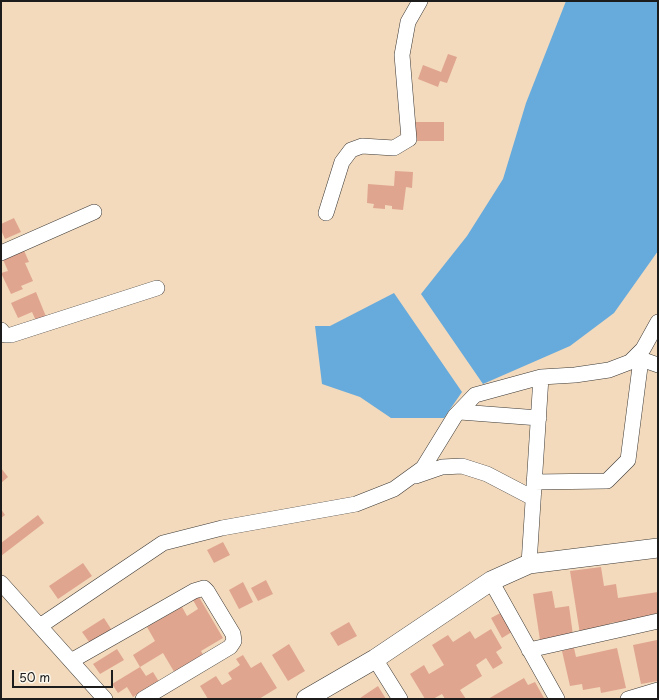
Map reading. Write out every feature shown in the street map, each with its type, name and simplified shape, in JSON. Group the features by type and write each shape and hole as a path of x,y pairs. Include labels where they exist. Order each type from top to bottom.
{"street":[{"path":"326,213 342,162 351,150 362,146 394,148 408,139 402,55 408,22 420,1"},
{"path":"1,253 94,212"},
{"path":"1,330 5,335 11,336 157,288"},
{"path":"534,482 607,481 628,460 638,358 658,322"},
{"path":"40,626 163,543 222,528 356,504 394,489 413,477 429,461 460,412 475,395 541,377 575,375 609,370 638,358 658,365"},
{"path":"529,564 541,377"},
{"path":"460,412 538,418"},
{"path":"413,477 442,468 462,466 487,474 533,498"},
{"path":"306,699 375,659 491,581 529,564 658,548"},
{"path":"491,581 556,699"},
{"path":"1,583 104,699"},
{"path":"71,661 194,591 204,588 233,634 234,641 230,647 143,699"},
{"path":"529,650 658,621"},
{"path":"375,659 400,699"},
{"path":"628,699 658,690"}],"water":[{"path":"566,1 658,1 658,251 614,313 570,346 483,384 421,294 467,236 503,179 526,103"},
{"path":"394,293 462,392 444,418 391,418 360,397 322,384 315,326 330,326"}],"building":[{"path":"448,54 457,57 447,83 440,81 438,87 418,79 423,65 441,72"},
{"path":"414,122 444,122 444,141 414,141"},
{"path":"395,171 413,172 412,188 406,187 403,210 392,209 392,206 385,205 385,209 373,208 374,204 367,203 368,184 394,186"},
{"path":"14,218 21,232 5,239 1,230 1,224"},
{"path":"22,246 29,262 25,263 33,281 21,286 23,289 11,294 1,273 8,271 1,255"},
{"path":"36,292 47,319 37,323 32,312 18,318 11,303"},
{"path":"1,468 8,477 1,483"},
{"path":"1,509 5,515 1,518"},
{"path":"38,515 44,523 1,556 1,543"},
{"path":"223,542 230,555 214,563 207,550"},
{"path":"83,563 92,576 58,599 49,586"},
{"path":"601,567 604,586 616,584 618,598 658,592 658,613 650,615 650,618 610,623 611,630 580,634 570,571"},
{"path":"266,580 273,594 258,601 251,588"},
{"path":"243,582 253,602 239,609 229,590"},
{"path":"552,591 555,608 569,606 573,635 540,640 533,594"},
{"path":"199,597 223,638 201,651 205,658 176,675 163,653 140,667 133,655 155,641 147,627 182,607 187,616 198,609 193,600"},
{"path":"504,611 515,630 502,638 491,618"},
{"path":"104,618 113,632 92,646 82,632"},
{"path":"349,622 357,636 338,646 330,633"},
{"path":"491,629 502,648 496,652 503,663 493,669 486,658 476,665 482,676 460,690 466,699 445,699 442,694 433,699 425,699 410,674 424,665 429,674 444,665 432,645 448,635 453,642 470,631 475,639"},
{"path":"657,640 658,681 641,684 633,645"},
{"path":"289,644 305,671 288,681 272,655"},
{"path":"574,648 576,657 617,648 626,688 601,693 600,687 583,690 582,684 570,686 562,651"},
{"path":"117,649 124,660 100,674 93,664"},
{"path":"243,655 251,668 261,662 277,688 259,699 208,699 200,686 216,676 222,685 232,679 228,673 240,665 236,659"},
{"path":"140,667 146,676 153,672 161,685 143,691 133,697 127,687 118,693 112,684"},
{"path":"524,678 528,685 535,682 544,698 488,699"},
{"path":"378,686 386,699 359,699 363,696"}]}
